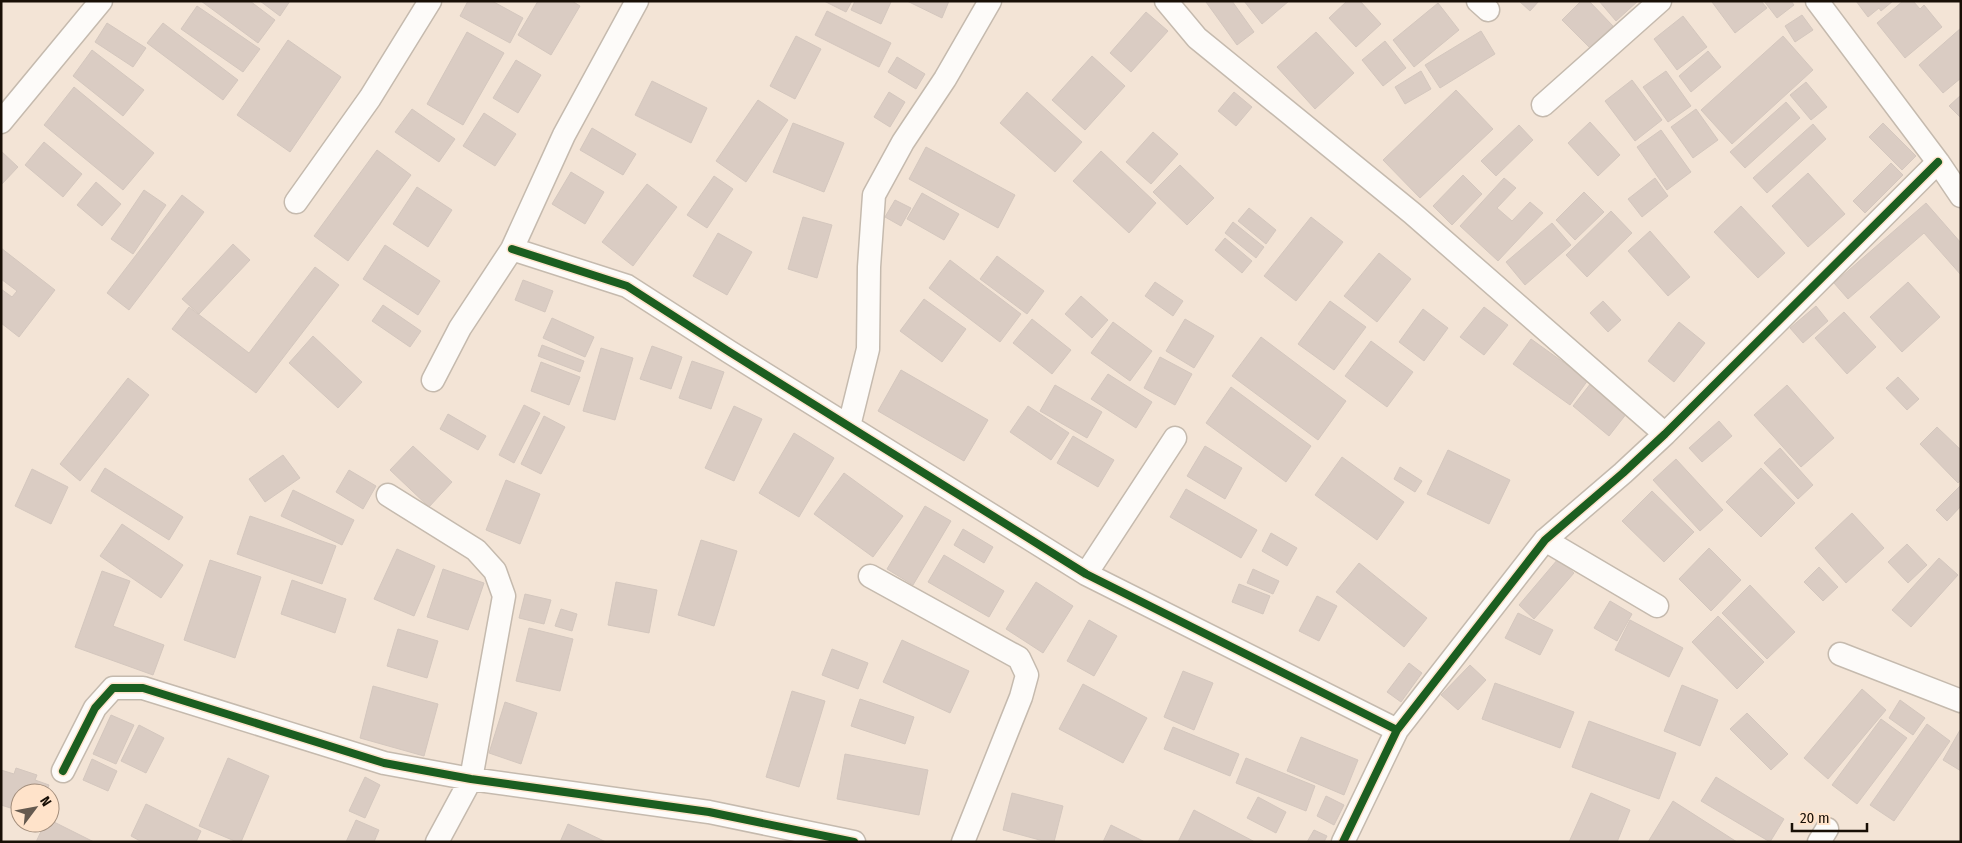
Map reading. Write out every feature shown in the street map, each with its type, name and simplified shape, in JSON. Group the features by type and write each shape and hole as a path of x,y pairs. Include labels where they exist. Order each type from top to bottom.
{"street":[{"path":"1,122 101,1"},
{"path":"296,202 370,98 430,1"},
{"path":"432,380 460,328 512,249 564,135 636,1"},
{"path":"850,426 868,349 869,266 874,194 903,142 945,79 990,1"},
{"path":"1166,1 1197,38 1412,213 1665,434"},
{"path":"1543,105 1660,1"},
{"path":"1817,1 1938,162 1961,196"},
{"path":"1343,842 1397,730 1546,540 1665,434 1938,162"},
{"path":"512,249 627,286 1086,574 1397,730"},
{"path":"1086,574 1175,438"},
{"path":"388,495 476,550 495,571 504,596 471,779 437,842"},
{"path":"1546,540 1657,606"},
{"path":"870,576 1019,658 1027,674 1021,698 963,842"},
{"path":"1840,654 1961,701"},
{"path":"62,771 95,708 113,688 143,688 384,763 471,779 709,812 854,842"}],"building":[{"path":"201,1 250,1 275,20 258,43"},
{"path":"260,1 290,1 280,16"},
{"path":"468,1 492,1 523,18 510,43 460,16"},
{"path":"538,1 572,1 580,6 551,55 518,35"},
{"path":"824,1 852,1 846,12"},
{"path":"855,1 891,2 881,24 851,10"},
{"path":"907,1 949,1 942,18"},
{"path":"1232,1 1254,32 1237,45 1206,2"},
{"path":"1244,1 1289,1 1262,24"},
{"path":"1347,1 1360,1 1381,24 1356,47 1329,18"},
{"path":"1519,1 1539,1 1530,11"},
{"path":"1581,1 1589,1 1613,26 1590,48 1562,20"},
{"path":"1599,1 1638,1 1616,21"},
{"path":"1713,1 1761,1 1767,8 1735,33"},
{"path":"1764,1 1791,1 1794,5 1777,18"},
{"path":"1856,1 1893,1 1881,11 1879,8 1868,17"},
{"path":"1903,1 1913,1 1920,9 1924,5 1942,27 1905,58 1877,23"},
{"path":"1438,3 1459,30 1414,67 1393,40"},
{"path":"197,6 260,49 243,72 181,29"},
{"path":"827,11 891,43 879,67 815,35"},
{"path":"1146,12 1168,31 1131,72 1110,53"},
{"path":"1802,15 1813,30 1795,42 1785,26"},
{"path":"1683,16 1707,47 1677,70 1654,39"},
{"path":"107,23 146,48 133,67 95,42"},
{"path":"163,23 238,80 223,100 147,43"},
{"path":"1961,28 1961,78 1943,93 1919,65"},
{"path":"1481,31 1495,54 1440,88 1425,65"},
{"path":"467,32 504,53 463,125 427,104"},
{"path":"1316,32 1354,73 1315,109 1277,67"},
{"path":"796,36 821,49 795,99 770,86"},
{"path":"1783,36 1813,70 1732,144 1701,110"},
{"path":"288,40 341,77 290,152 237,115"},
{"path":"1385,41 1406,68 1383,86 1362,60"},
{"path":"92,50 144,90 123,116 73,76"},
{"path":"1708,51 1721,67 1691,92 1679,76"},
{"path":"1092,56 1125,86 1085,130 1052,100"},
{"path":"897,57 925,74 916,89 888,72"},
{"path":"516,60 541,75 518,113 493,98"},
{"path":"1421,71 1431,89 1405,104 1395,87"},
{"path":"1666,71 1691,106 1668,122 1643,87"},
{"path":"1632,80 1662,120 1635,141 1605,101"},
{"path":"652,81 707,108 691,143 635,115"},
{"path":"1806,82 1827,107 1811,120 1790,95"},
{"path":"74,87 154,153 123,190 44,125"},
{"path":"1456,90 1493,129 1420,198 1383,160"},
{"path":"889,92 905,102 890,127 874,117"},
{"path":"1027,92 1082,142 1055,172 1000,123"},
{"path":"1234,92 1252,107 1236,126 1218,111"},
{"path":"1961,95 1961,118 1949,106"},
{"path":"758,100 788,120 746,182 716,161"},
{"path":"1786,102 1800,118 1745,168 1730,152"},
{"path":"412,109 455,139 439,162 395,132"},
{"path":"1696,109 1718,140 1693,158 1671,127"},
{"path":"484,113 516,134 495,166 463,146"},
{"path":"1590,122 1620,155 1598,176 1568,143"},
{"path":"793,123 844,143 824,192 773,172"},
{"path":"1883,123 1916,156 1902,170 1869,137"},
{"path":"1813,124 1826,139 1767,193 1753,178"},
{"path":"1519,125 1533,140 1496,176 1481,161"},
{"path":"592,128 636,154 623,175 580,150"},
{"path":"1661,130 1691,172 1667,190 1637,147"},
{"path":"1153,132 1178,154 1151,184 1126,162"},
{"path":"44,142 82,174 63,197 25,165"},
{"path":"926,147 1015,195 998,228 909,179"},
{"path":"377,150 411,175 348,261 314,236"},
{"path":"1,151 18,167 1,185"},
{"path":"1101,151 1156,203 1129,233 1073,181"},
{"path":"1891,163 1903,175 1865,213 1853,201"},
{"path":"1180,165 1214,198 1187,225 1153,192"},
{"path":"571,172 604,192 585,224 552,204"},
{"path":"1808,173 1845,214 1808,247 1772,206"},
{"path":"1463,175 1482,194 1452,225 1433,206"},
{"path":"714,176 733,189 707,228 687,215"},
{"path":"1504,178 1516,188 1497,208 1512,221 1530,202 1543,213 1498,261 1460,226"},
{"path":"1655,178 1668,196 1642,217 1628,199"},
{"path":"96,182 121,204 102,226 77,205"},
{"path":"647,184 677,207 633,266 602,242"},
{"path":"417,187 452,210 428,247 393,224"},
{"path":"144,190 166,205 133,254 111,239"},
{"path":"1584,192 1604,212 1575,240 1556,220"},
{"path":"922,193 959,214 944,240 907,219"},
{"path":"182,195 204,212 129,310 107,293"},
{"path":"895,200 911,208 901,226 885,217"},
{"path":"1926,203 1961,243 1961,275 1924,233 1848,299 1834,283"},
{"path":"1741,206 1785,253 1758,278 1714,232"},
{"path":"1249,208 1276,230 1266,244 1238,221"},
{"path":"1611,211 1632,233 1587,277 1566,255"},
{"path":"803,217 832,225 817,278 788,269"},
{"path":"1311,217 1343,242 1296,301 1264,276"},
{"path":"1233,222 1264,247 1256,258 1225,233"},
{"path":"1552,223 1571,245 1525,285 1506,262"},
{"path":"1650,231 1690,277 1668,296 1628,251"},
{"path":"718,233 752,252 727,295 693,276"},
{"path":"1225,238 1252,261 1242,273 1215,250"},
{"path":"233,244 250,260 199,314 182,299"},
{"path":"385,245 440,281 418,315 363,279"},
{"path":"1,248 55,290 19,337 1,323 1,289 12,297 17,291 1,279"},
{"path":"1379,253 1411,279 1377,322 1344,296"},
{"path":"997,256 1044,291 1027,314 980,279"},
{"path":"950,260 1021,314 1000,342 929,288"},
{"path":"315,267 339,285 256,393 172,329 189,307 249,353"},
{"path":"523,280 553,291 545,312 515,300"},
{"path":"1155,282 1183,301 1173,316 1145,296"},
{"path":"1908,282 1940,317 1902,352 1870,317"},
{"path":"1081,296 1108,320 1092,338 1065,314"},
{"path":"924,299 966,329 942,362 900,331"},
{"path":"1330,301 1366,327 1334,370 1298,344"},
{"path":"1603,301 1621,320 1608,332 1590,313"},
{"path":"383,305 421,331 410,347 372,321"},
{"path":"1816,306 1828,321 1803,343 1790,328"},
{"path":"1484,307 1508,325 1484,355 1460,337"},
{"path":"1423,309 1448,328 1424,361 1399,342"},
{"path":"1844,312 1876,347 1847,374 1815,338"},
{"path":"552,318 594,337 585,357 543,338"},
{"path":"1032,319 1071,350 1052,374 1013,343"},
{"path":"1185,319 1214,336 1194,368 1166,351"},
{"path":"1113,322 1152,351 1130,381 1091,353"},
{"path":"1679,322 1705,343 1674,382 1648,361"},
{"path":"313,336 362,382 338,408 289,363"},
{"path":"1261,337 1346,401 1318,440 1232,376"},
{"path":"1531,339 1588,380 1570,405 1513,364"},
{"path":"1371,341 1413,372 1387,407 1345,376"},
{"path":"542,345 584,361 580,372 538,356"},
{"path":"652,346 682,357 671,389 640,379"},
{"path":"601,348 633,358 615,420 583,411"},
{"path":"1160,357 1192,374 1175,405 1144,388"},
{"path":"692,361 724,372 711,409 679,398"},
{"path":"541,362 580,377 569,405 531,391"},
{"path":"901,370 988,420 964,461 878,411"},
{"path":"1108,374 1152,402 1136,428 1091,399"},
{"path":"1898,377 1919,399 1907,410 1886,388"},
{"path":"128,378 149,395 80,481 60,464"},
{"path":"1591,383 1627,413 1609,436 1573,406"},
{"path":"1055,385 1102,412 1087,438 1040,411"},
{"path":"1787,385 1834,438 1801,467 1754,415"},
{"path":"1231,387 1311,446 1286,482 1206,423"},
{"path":"524,405 540,413 514,463 499,455"},
{"path":"734,406 762,419 734,481 705,468"},
{"path":"1028,406 1069,433 1051,460 1010,432"},
{"path":"448,414 486,436 478,450 440,429"},
{"path":"544,416 565,427 541,474 521,464"},
{"path":"1719,421 1732,436 1702,462 1689,448"},
{"path":"1937,427 1961,450 1961,480 1958,483 1920,444"},
{"path":"794,433 834,458 799,517 759,493"},
{"path":"1073,436 1114,460 1098,487 1057,463"},
{"path":"413,446 452,482 429,507 390,470"},
{"path":"1205,446 1242,468 1225,499 1187,476"},
{"path":"1780,448 1813,485 1798,499 1764,463"},
{"path":"1448,450 1510,480 1489,524 1427,494"},
{"path":"283,455 300,478 265,502 249,479"},
{"path":"1342,457 1404,502 1377,540 1315,495"},
{"path":"1676,459 1723,510 1700,531 1653,480"},
{"path":"1400,467 1422,481 1415,492 1394,479"},
{"path":"105,468 183,517 169,540 91,491"},
{"path":"1761,468 1795,503 1761,537 1726,502"},
{"path":"32,469 68,487 51,524 15,506"},
{"path":"349,470 376,486 363,509 336,492"},
{"path":"844,473 903,516 873,557 814,514"},
{"path":"506,480 540,494 520,544 486,530"},
{"path":"1961,485 1961,506 1947,521 1936,510"},
{"path":"1186,489 1257,530 1241,558 1170,517"},
{"path":"293,490 354,520 342,545 281,516"},
{"path":"1652,491 1694,532 1664,562 1622,521"},
{"path":"925,506 951,521 913,585 887,569"},
{"path":"1852,513 1884,548 1846,583 1815,548"},
{"path":"250,516 336,546 322,584 237,554"},
{"path":"122,524 183,565 161,598 100,556"},
{"path":"963,529 993,547 984,563 954,545"},
{"path":"1271,533 1297,548 1287,566 1262,551"},
{"path":"701,540 737,551 714,626 678,615"},
{"path":"1907,544 1927,565 1908,583 1888,562"},
{"path":"1709,548 1741,580 1711,611 1679,579"},
{"path":"397,549 435,566 414,616 374,599"},
{"path":"944,555 1004,591 989,617 928,582"},
{"path":"1939,558 1958,575 1911,627 1892,610"},
{"path":"1558,559 1574,573 1534,619 1519,605"},
{"path":"210,560 261,577 235,658 184,640"},
{"path":"1359,563 1427,618 1404,647 1336,592"},
{"path":"1819,567 1838,587 1823,601 1804,582"},
{"path":"443,569 484,583 468,630 427,617"},
{"path":"1253,569 1279,581 1273,594 1247,583"},
{"path":"102,571 130,581 113,626 164,645 153,675 75,647"},
{"path":"292,580 346,599 335,633 281,614"},
{"path":"616,582 657,590 649,633 608,625"},
{"path":"1036,582 1073,606 1043,653 1006,629"},
{"path":"1239,584 1270,596 1263,614 1232,602"},
{"path":"1750,585 1795,632 1767,659 1722,613"},
{"path":"525,594 551,600 544,624 519,618"},
{"path":"1317,596 1337,606 1319,641 1299,631"},
{"path":"1610,601 1632,614 1617,641 1594,628"},
{"path":"561,609 577,614 572,631 555,626"},
{"path":"1518,613 1553,630 1540,655 1505,638"},
{"path":"1718,616 1764,662 1737,689 1692,642"},
{"path":"1089,620 1117,636 1094,676 1067,661"},
{"path":"1630,620 1683,648 1669,677 1615,650"},
{"path":"529,628 573,639 560,691 516,681"},
{"path":"398,629 438,641 427,678 387,666"},
{"path":"902,640 969,671 950,713 883,682"},
{"path":"832,649 868,663 858,689 822,675"},
{"path":"1409,663 1422,673 1401,702 1387,692"},
{"path":"1470,665 1486,680 1458,710 1441,695"},
{"path":"1183,671 1213,683 1194,730 1164,717"},
{"path":"1495,683 1574,712 1560,748 1482,719"},
{"path":"1083,684 1147,718 1123,763 1059,729"},
{"path":"1682,685 1718,700 1700,746 1664,731"},
{"path":"373,686 438,704 424,756 360,738"},
{"path":"1862,689 1886,710 1828,779 1804,758"},
{"path":"792,691 825,701 799,787 766,777"},
{"path":"860,699 914,717 905,744 851,726"},
{"path":"1900,700 1925,718 1913,735 1889,718"},
{"path":"505,702 537,713 521,764 489,753"},
{"path":"1747,713 1788,754 1771,770 1730,729"},
{"path":"111,715 134,725 116,764 93,754"},
{"path":"1881,719 1907,738 1857,804 1832,785"},
{"path":"1589,721 1676,753 1659,799 1572,767"},
{"path":"1927,724 1950,741 1894,821 1870,805"},
{"path":"139,725 164,738 146,773 121,761"},
{"path":"1173,727 1239,754 1230,776 1164,749"},
{"path":"1961,731 1961,771 1943,760"},
{"path":"1301,737 1358,760 1344,795 1287,771"},
{"path":"845,754 928,770 919,815 837,799"},
{"path":"228,758 269,776 241,842 199,826"},
{"path":"1246,758 1315,786 1306,811 1236,783"},
{"path":"92,759 117,771 108,791 83,780"},
{"path":"16,768 37,775 35,780 43,783 10,783 10,808 1,805 1,770 14,774"},
{"path":"365,777 380,785 365,818 349,811"},
{"path":"1716,777 1784,819 1770,842 1701,801"},
{"path":"1012,793 1063,806 1054,842 1047,842 1003,830"},
{"path":"1591,793 1630,810 1617,842 1569,842"},
{"path":"1326,796 1344,805 1334,825 1317,816"},
{"path":"1258,797 1286,812 1276,833 1247,818"},
{"path":"1673,801 1737,842 1648,842"},
{"path":"146,804 201,831 196,842 142,842 131,836"},
{"path":"1194,810 1255,842 1178,842"},
{"path":"356,820 379,830 374,842 346,842"},
{"path":"568,824 606,842 560,842"},
{"path":"60,825 94,842 36,842 40,833 60,833"},
{"path":"1111,825 1145,842 1103,842"},
{"path":"1314,830 1327,836 1324,842 1307,842"}],"cycle path":[{"path":"1343,842 1397,730 1545,540 1665,434 1938,162"},
{"path":"512,249 627,286 1086,574 1397,730"},
{"path":"63,771 95,708 113,688 143,688 384,763 471,779 709,812 854,842"}]}
